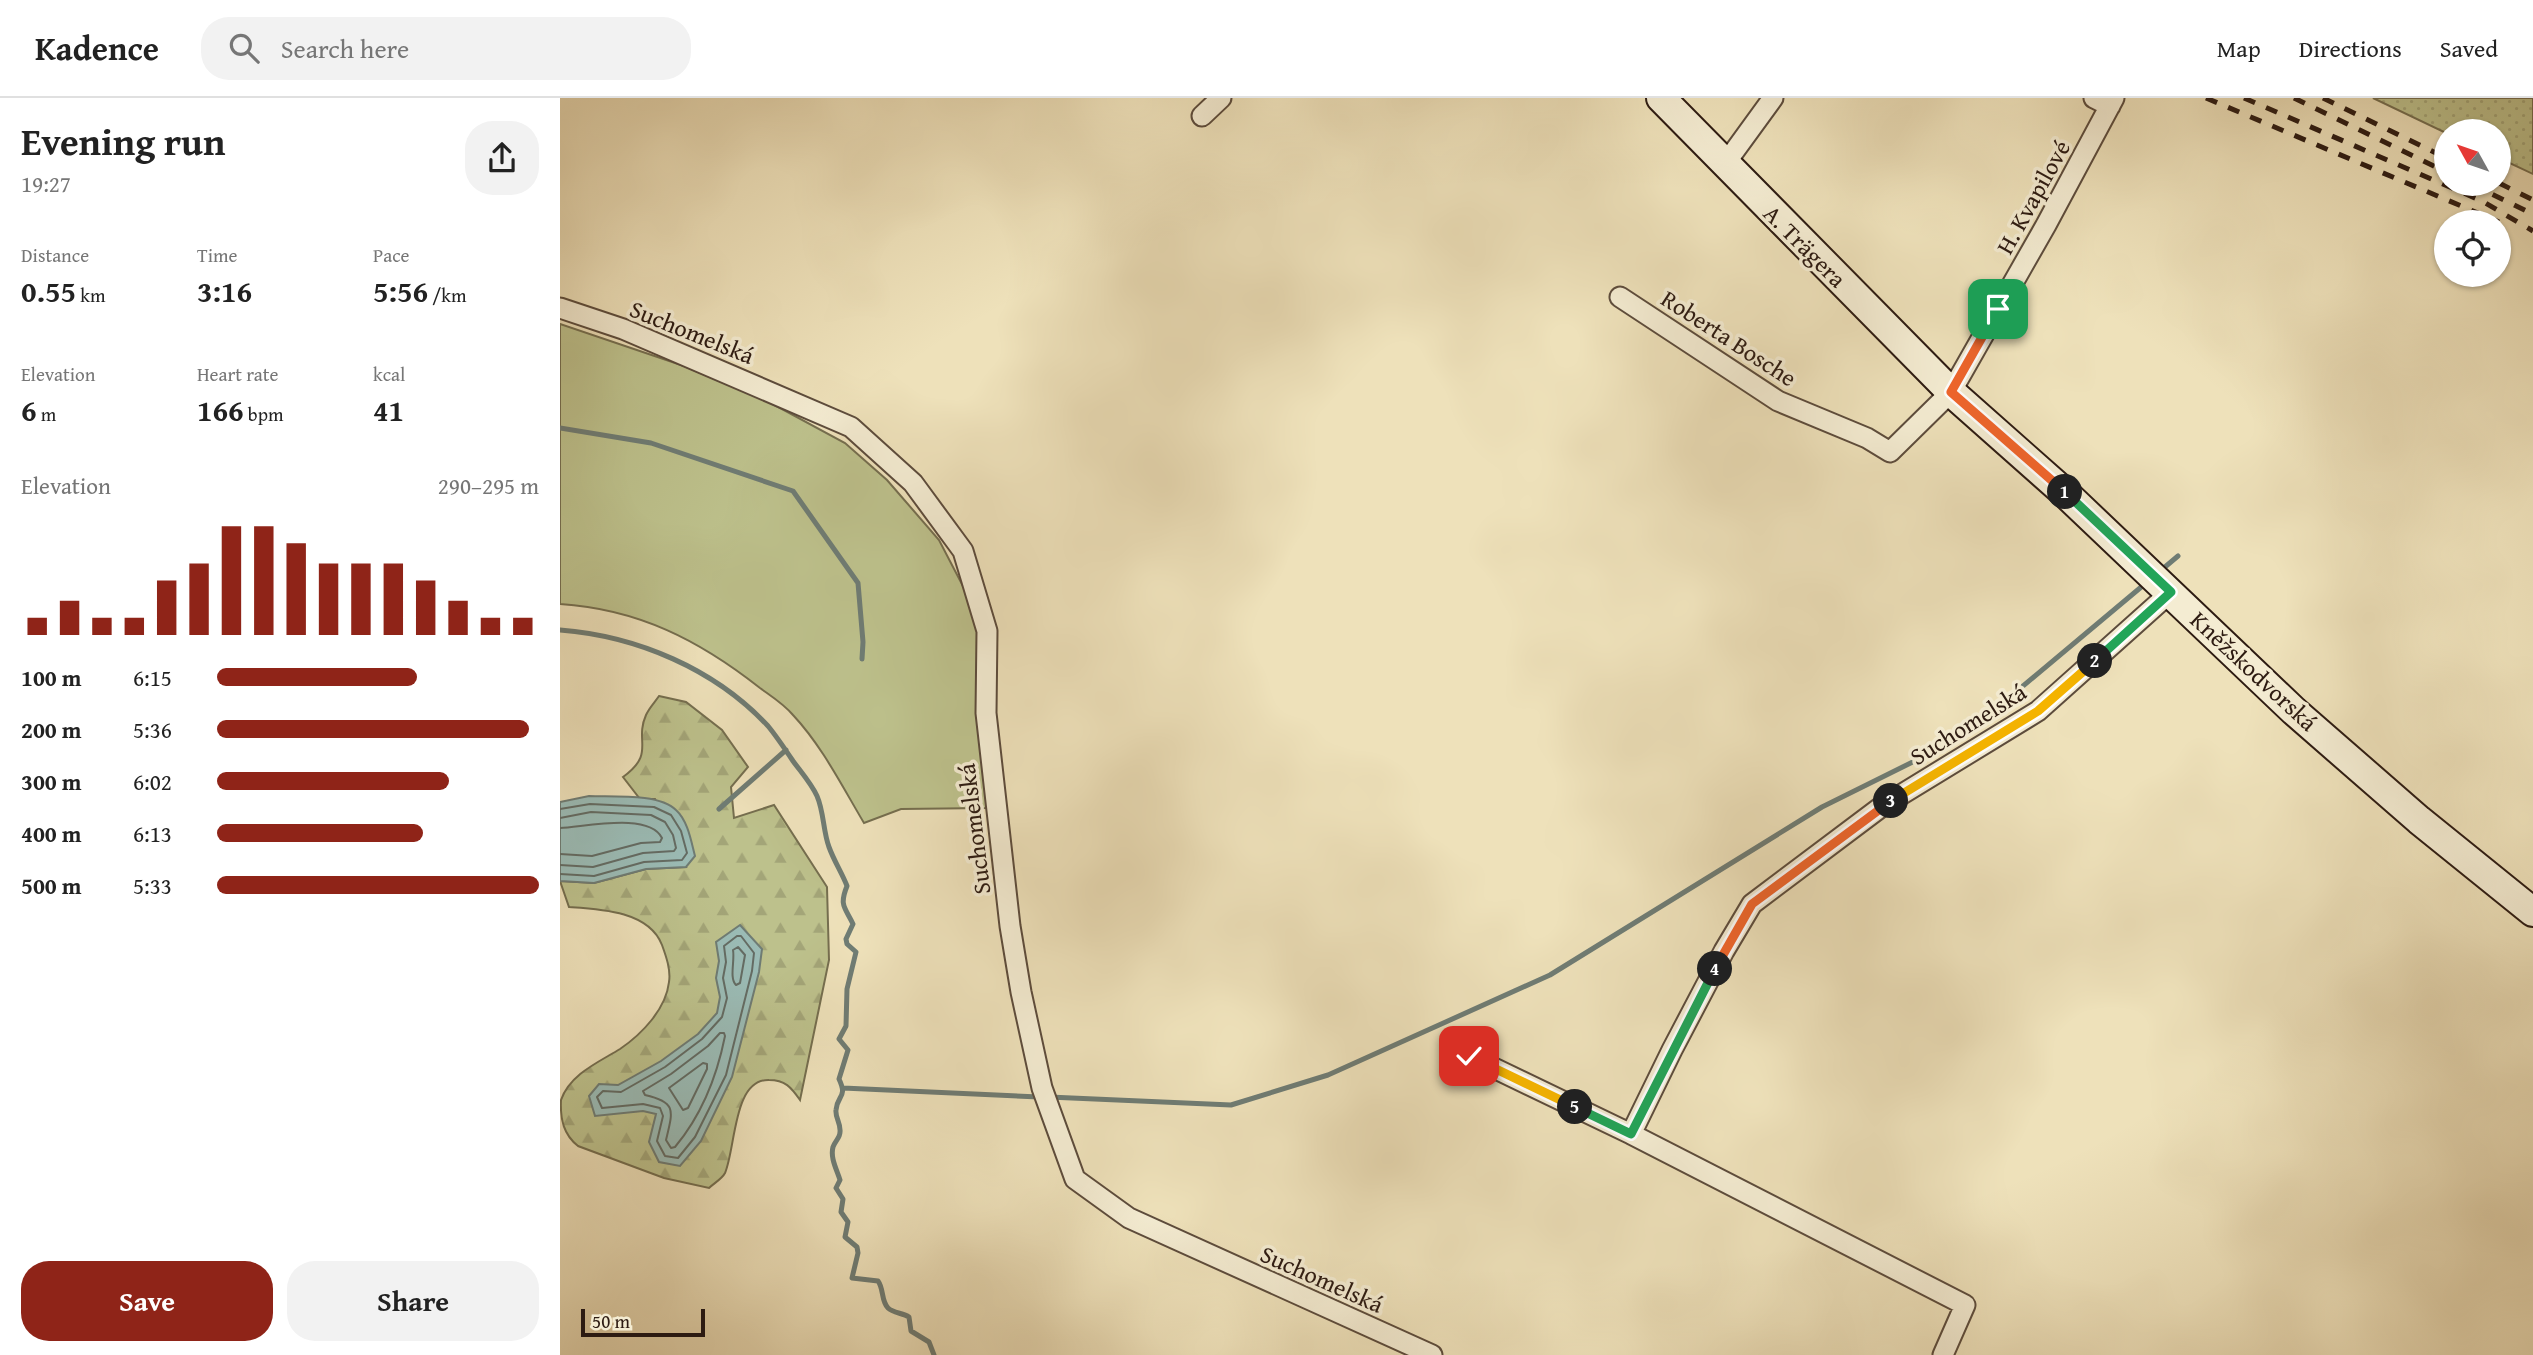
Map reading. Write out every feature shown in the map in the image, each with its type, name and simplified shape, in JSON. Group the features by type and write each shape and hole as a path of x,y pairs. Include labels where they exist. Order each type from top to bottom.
{"street":[{"path":"1202,116 1221,98"},
{"name":"A. Trägera","path":"1661,98 1951,392"},
{"path":"1725,164 1773,98"},
{"name":"H. Kvapilové","path":"1951,392 2046,225 2106,101"},
{"name":"Roberta Bosche","path":"1620,297 1778,401 1867,438 1890,452 1951,392"},
{"name":"Suchomelská","path":"560,308 635,334 851,427 913,483 963,551 987,631 986,713 1010,926 1044,1095 1076,1179 1129,1218 1432,1355"},
{"name":"Kněžskodvorská","path":"1951,392 2025,456 2294,710 2419,820 2533,912"},
{"name":"Suchomelská","path":"1631,1134 1724,951 1752,904 1881,807 2038,711 2157,580"},
{"path":"1469,1056 1631,1134 1965,1305 1943,1355"}],"green space":[{"path":"2373,98 2533,98 2533,174 2511,164 2511,119 2434,119 2434,127"},
{"path":"560,324 684,366 769,402 845,443 887,480 939,540 978,615 988,808 901,809 864,823 831,767 803,727 782,704 737,671 690,642 641,620 616,612 560,604"},
{"path":"659,696 686,702 722,730 748,767 731,787 734,818 774,805 827,887 829,960 800,1100 787,1085 775,1080 757,1083 748,1090 738,1116 725,1173 709,1188 664,1178 578,1146 566,1132 561,1114 561,1100 571,1083 637,1036 652,1020 667,992 669,968 656,934 646,925 622,914 569,907 560,881 594,883 646,869 686,867 655,799 640,799 623,777 639,761 642,754 643,724 647,712"}],"water":[{"path":"589,796 647,798 668,805 676,810 683,820 695,856 686,867 646,869 594,883 560,881 560,802"},
{"path":"740,925 762,949 759,972 732,1077 701,1141 680,1166 659,1162 649,1142 656,1114 643,1111 595,1116 589,1096 599,1084 618,1085 661,1061 698,1034 717,1013 720,997 716,978 719,961 716,942"}],"waterway":[{"path":"560,428 651,443 793,491 858,583 862,659"},
{"path":"2159,572 2178,556"},
{"path":"1049,1097 1231,1105 1328,1075 1550,975 1822,807 1961,738 2146,583"},
{"path":"560,630 646,648 699,672 724,688 768,726 815,791 829,847 847,886 843,902 853,924 846,939 847,944 856,952 847,989 846,1026 839,1039 848,1050 839,1079 842,1093 836,1113 840,1134 832,1151 840,1180 836,1188 843,1199 841,1212 848,1222 845,1237 857,1247 858,1253 852,1278 878,1281 888,1308 909,1317 911,1331 929,1342 934,1355"},
{"path":"719,809 786,750"},
{"path":"843,1088 1039,1097"}],"railway":[{"path":"2206,98 2471,210"},
{"path":"2244,98 2482,201 2533,231"},
{"path":"2294,98 2434,166"},
{"path":"2323,98 2434,152"},
{"path":"2511,189 2533,200"},
{"path":"2496,196 2533,214"}],"route":[{"path":"1469,1056 1631,1134 1724,951 1752,904 1881,807 2038,711 2171,592 2025,456 1951,392 1998,309"}]}
